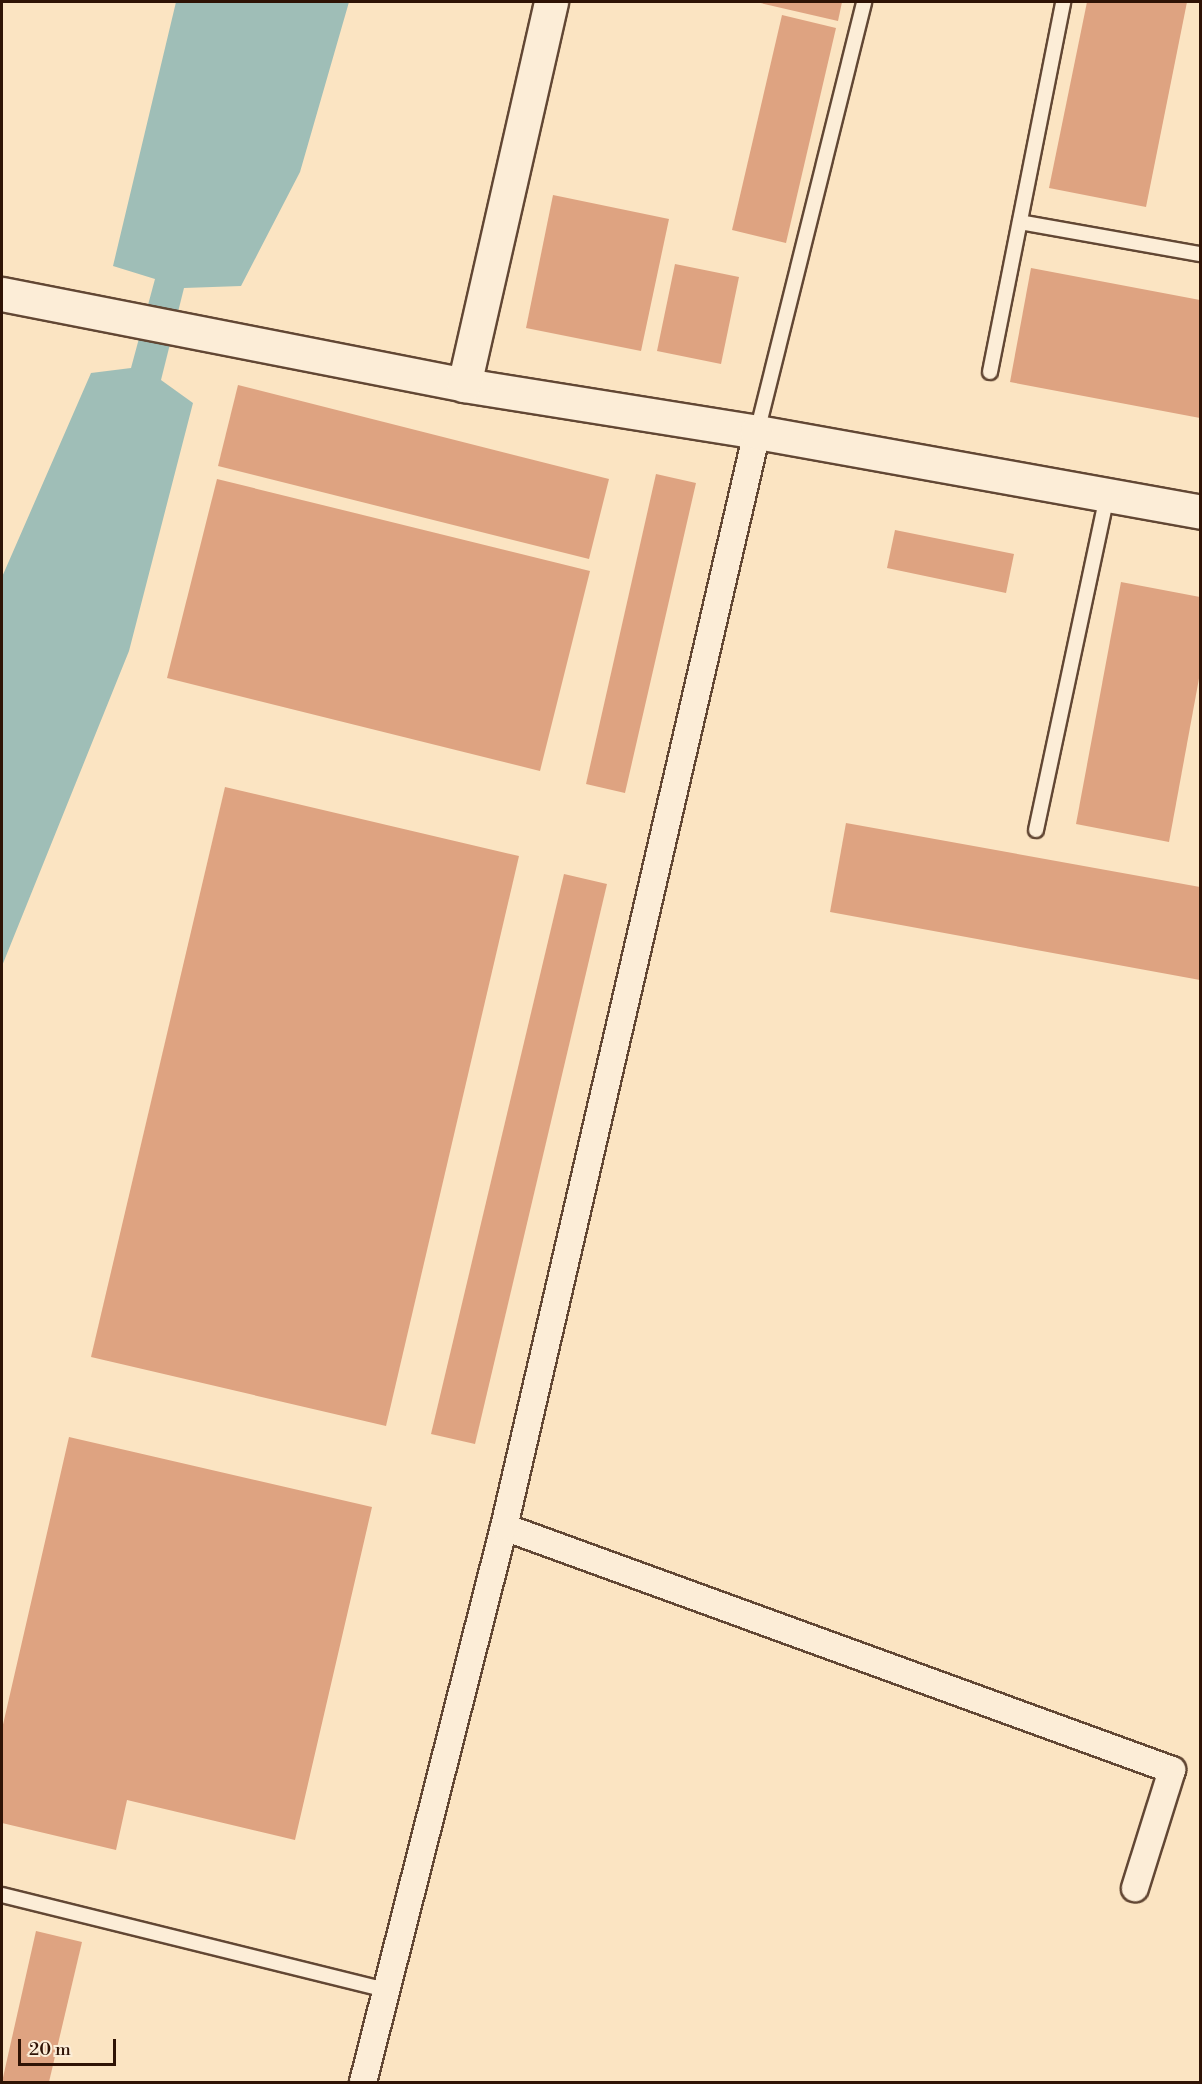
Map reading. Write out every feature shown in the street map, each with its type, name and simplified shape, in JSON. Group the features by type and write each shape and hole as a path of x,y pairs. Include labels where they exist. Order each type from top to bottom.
{"street":[{"path":"464,385 551,2"},
{"path":"2,294 464,385 757,432 1200,512"},
{"path":"363,2082 504,1527 757,432"},
{"path":"504,1527 1172,1770 1135,1887"}],"lane":[{"path":"757,432 864,2"},
{"path":"990,372 1063,2"},
{"path":"1020,222 1200,254"},
{"path":"1036,830 1107,494"},
{"path":"2,1895 387,1990"}],"water":[{"path":"176,2 349,2 300,172 241,286 184,288 161,380 193,403 129,651 2,966 2,577 91,373 131,368 155,279 113,266"}],"building":[{"path":"756,2 842,2 838,21"},
{"path":"1087,2 1187,2 1146,207 1049,188"},
{"path":"782,15 836,28 786,243 732,230"},
{"path":"553,195 669,219 641,351 526,328"},
{"path":"675,264 739,277 721,364 657,351"},
{"path":"1031,268 1200,300 1200,418 1010,382"},
{"path":"238,385 609,479 589,559 218,466"},
{"path":"656,474 696,483 625,793 586,784"},
{"path":"217,479 590,571 540,771 167,678"},
{"path":"895,530 1014,554 1006,593 887,568"},
{"path":"1121,582 1200,597 1200,673 1169,842 1076,824"},
{"path":"225,787 519,856 386,1426 91,1357"},
{"path":"846,823 1200,887 1200,980 830,912"},
{"path":"564,874 607,884 475,1444 431,1434"},
{"path":"69,1437 372,1507 295,1840 127,1800 116,1850 2,1823 2,1729"},
{"path":"36,1931 82,1942 49,2082 2,2082"}]}
